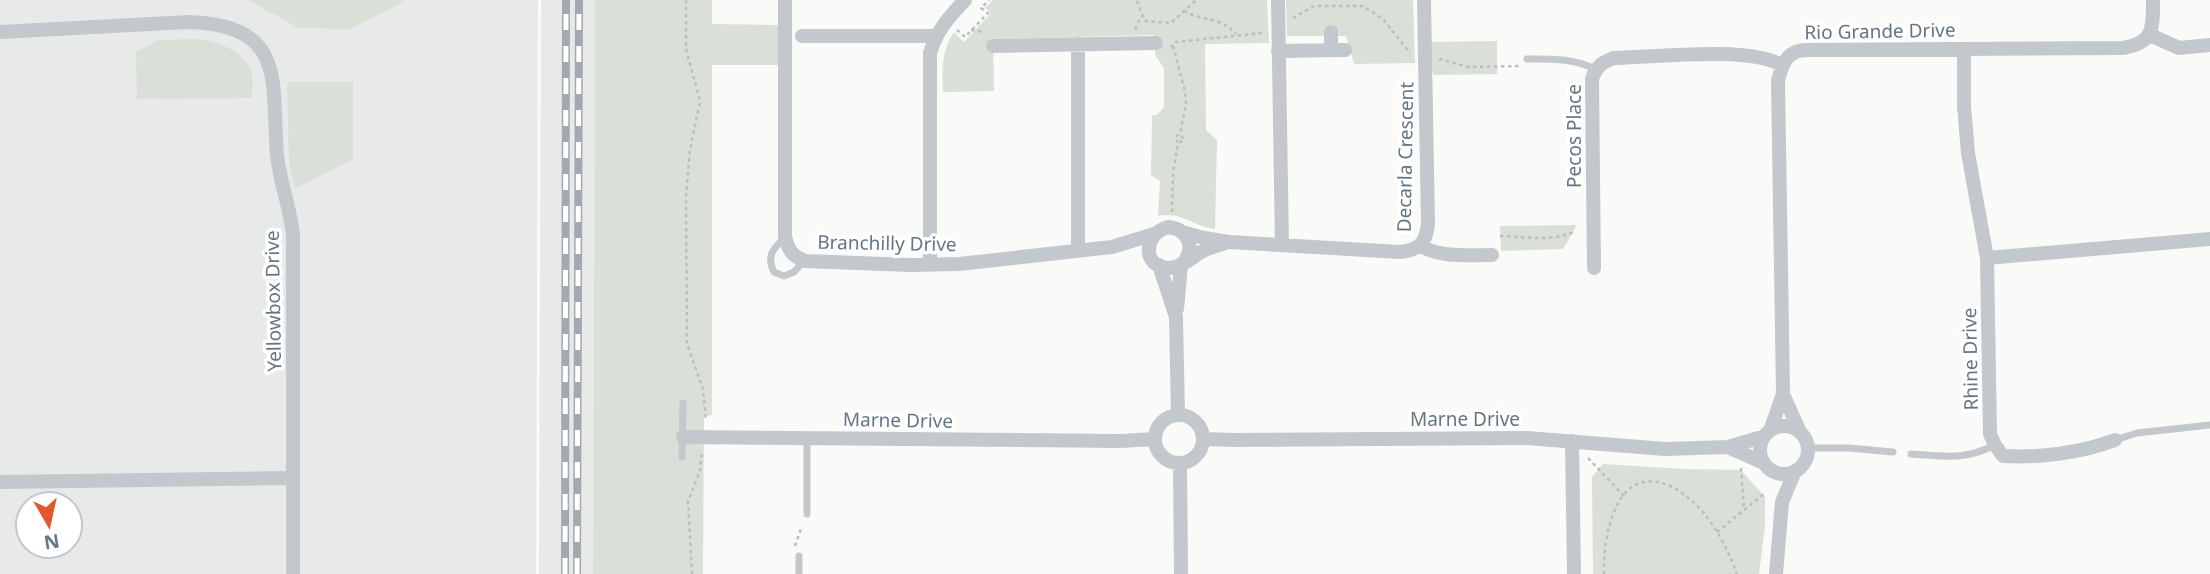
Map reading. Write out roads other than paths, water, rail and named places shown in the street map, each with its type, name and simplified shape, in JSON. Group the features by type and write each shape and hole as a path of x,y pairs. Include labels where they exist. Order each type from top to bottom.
{"street":[{"path":"785,0 785,236"},
{"path":"930,265 930,53 943,34 945,22 965,0"},
{"path":"1278,0 1282,245"},
{"name":"Decarla Crescent","path":"1182,232 1204,239 1229,242 1399,252 1411,251 1421,246 1427,236 1428,224 1424,0"},
{"path":"2153,0 2150,35 2179,48 2210,45"},
{"name":"Yellowbox Drive","path":"0,32 188,22 215,23 236,30 262,51 271,69 275,88 277,156 290,208 293,234 293,574"},
{"path":"1279,51 1338,50 1331,32"},
{"path":"802,36 943,34"},
{"name":"Rio Grande Drive","path":"1781,65 1790,55 1800,50 2123,48 2138,45 2150,35"},
{"path":"993,46 1156,43"},
{"path":"1078,44 1078,250"},
{"name":"Rhine Drive","path":"1964,49 1964,106 1968,153 1987,258 1990,434 1995,445"},
{"name":"Pecos Place","path":"1594,268 1592,79 1595,69 1614,58 1747,54 1781,65"},
{"path":"1776,574 1782,502 1795,471 1805,461 1808,448 1783,394 1778,81 1781,65"},
{"path":"1176,317 1149,251 1154,234 1168,227 1187,236 1190,249 1183,263 1176,317 1178,415"},
{"name":"Branchilly Drive","path":"785,236 787,247 792,254 805,261 930,265 1112,247 1154,234"},
{"path":"1987,258 2210,239"},
{"name":"Decarla Crescent","path":"1183,263 1205,250 1229,242"},
{"path":"1421,246 1442,254 1492,255"},
{"name":"Branchilly Drive","path":"1112,247 1156,263"},
{"path":"1156,263 1170,268 1183,263"},
{"path":"1782,502 1760,449 1783,394"},
{"path":"1178,415 1192,419 1201,431 1203,439 1199,453 1187,462 1180,463 1165,459 1156,447 1155,439 1159,425 1178,415"},
{"path":"1767,433 1785,426 1800,432"},
{"name":"Marne Drive","path":"1203,439 1527,438 1665,449 1728,447 1767,433"},
{"name":"Marne Drive","path":"683,437 1121,441 1155,439"},
{"path":"1572,440 1574,574"},
{"path":"1995,445 2003,456 2017,457 2094,448 2115,440"},
{"name":"Marne Drive","path":"1728,447 1768,467"},
{"path":"1180,463 1181,574"},
{"path":"1768,467 1784,474 1795,471"},
{"path":"0,482 293,478"}],"lane":[{"path":"1527,60 1566,59 1595,69"},
{"path":"785,236 772,250 769,262 774,272 784,276 794,272 805,261"},
{"path":"682,457 683,403"},
{"path":"2115,440 2137,433 2210,425"},
{"path":"807,438 807,514"},
{"path":"1910,454 1964,457 1995,445"},
{"path":"1808,448 1894,452"},
{"path":"799,556 799,574"}],"railway":[{"path":"565,574 566,0"},
{"path":"577,574 579,0"}]}
